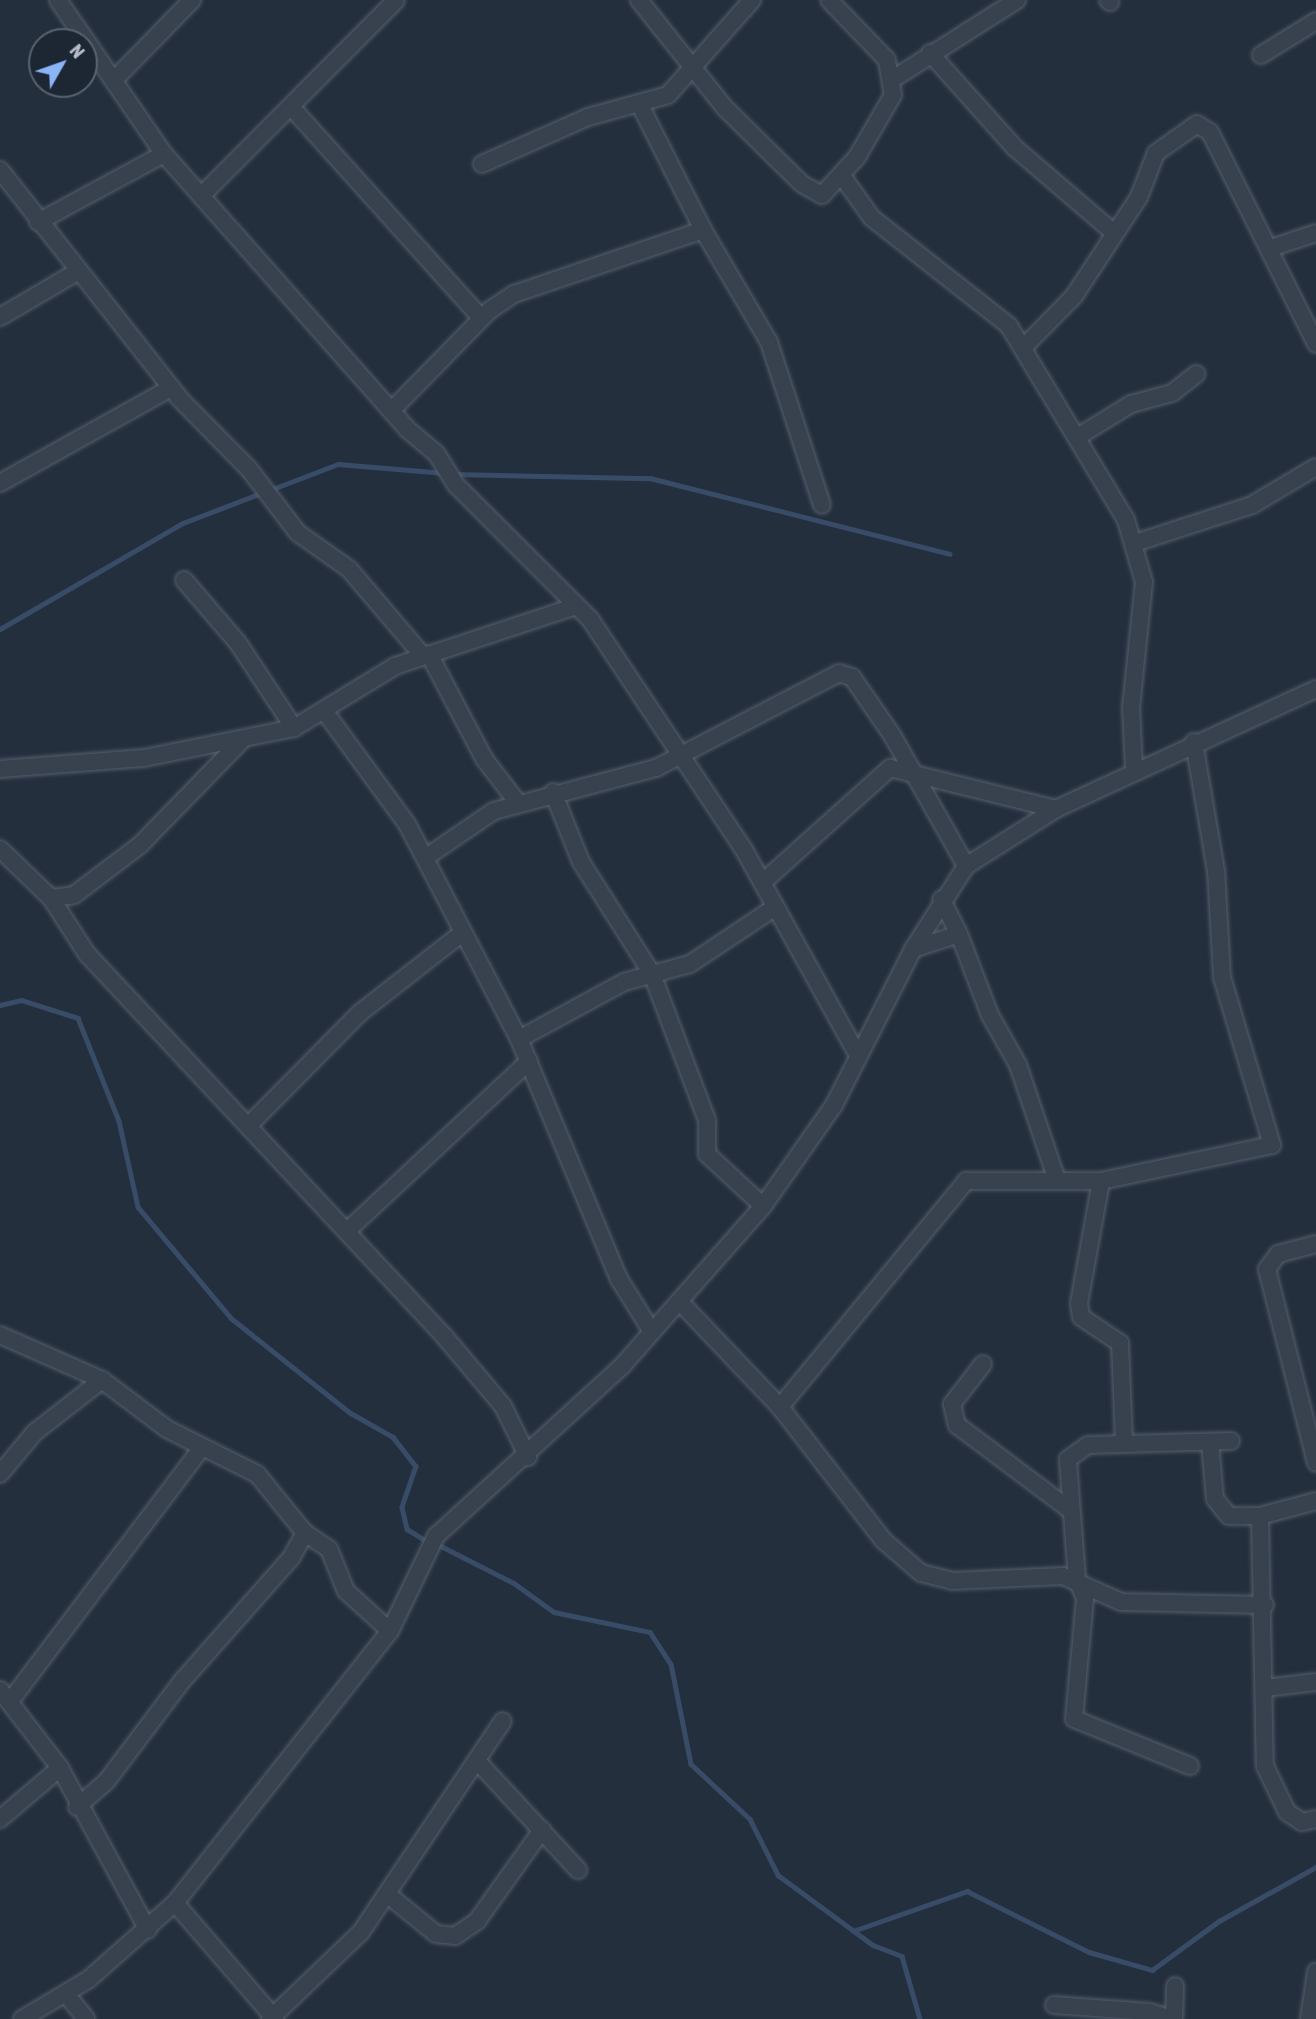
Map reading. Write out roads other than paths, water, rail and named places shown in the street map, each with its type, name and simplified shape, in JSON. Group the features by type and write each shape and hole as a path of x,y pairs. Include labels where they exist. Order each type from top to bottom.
{"street":[{"path":"58,0 164,154 391,411 576,606 763,882 774,908 858,1054"},
{"path":"114,80 192,0"},
{"path":"201,196 293,109 302,92 396,0"},
{"path":"639,0 694,72 814,194 829,192 885,116 893,79 873,41 829,0"},
{"path":"482,164 596,114 641,107 668,95 694,72 752,0"},
{"path":"893,79 1017,0"},
{"path":"1261,55 1316,21"},
{"path":"930,53 1015,148 1112,231"},
{"path":"641,107 703,230 769,342 822,505"},
{"path":"293,109 481,318"},
{"path":"1025,346 1074,296 1112,231 1139,197 1156,153 1169,139 1204,124 1271,248 1316,344"},
{"path":"38,222 164,154"},
{"path":"0,170 75,273 171,388 249,469 298,533 349,569 426,655 485,760 518,803"},
{"path":"842,176 872,218 975,296 1025,346 1079,436 1135,543 1144,582 1131,707 1134,769"},
{"path":"391,411 481,318 514,294 552,278 703,230"},
{"path":"1271,248 1316,233"},
{"path":"0,317 75,273"},
{"path":"1079,436 1131,404 1172,393 1196,374"},
{"path":"0,483 171,388"},
{"path":"1135,543 1261,501 1316,467"},
{"path":"184,580 238,643 294,728"},
{"path":"0,769 83,766 241,741 294,728 325,712 375,677 426,655 576,606"},
{"path":"425,858 472,821 553,792 656,768 839,673 852,677 912,772 966,866"},
{"path":"22,2019 66,1994 148,1930 176,1903 390,1631 415,1589 432,1542 528,1457 652,1332 763,1206 814,1138 913,949 941,899 966,866 1056,809 1134,769 1316,690"},
{"path":"325,712 393,801 425,858 519,1039 619,1279 652,1332"},
{"path":"51,898 74,894 140,845 241,741"},
{"path":"780,1407 879,1292 955,1187 981,1179 1056,1177 1101,1181 1272,1145 1222,977 1216,871 1194,742"},
{"path":"763,882 873,778 890,768 1056,809"},
{"path":"553,792 581,862 652,974 708,1120 706,1154 763,1206"},
{"path":"0,849 51,898 87,954 347,1231 503,1406 528,1457"},
{"path":"941,899 959,934 990,1015 1018,1065 1056,1177"},
{"path":"519,1039 624,982 690,964 774,908"},
{"path":"249,1125 361,1012 463,933"},
{"path":"913,949 959,934"},
{"path":"347,1231 529,1061"},
{"path":"1101,1181 1079,1303 1081,1317 1120,1343 1124,1444"},
{"path":"1316,1244 1278,1254 1267,1269 1316,1463"},
{"path":"680,1302 780,1407 883,1540 921,1573 952,1581 1034,1575 1077,1580 1121,1602 1265,1605"},
{"path":"0,1335 102,1380 201,1449 257,1474 305,1533 329,1549 346,1591 390,1631"},
{"path":"983,1364 952,1404 957,1424 1069,1509"},
{"path":"0,1474 35,1432 102,1380"},
{"path":"1190,1766 1074,1719 1086,1631 1077,1580 1079,1548 1069,1509 1072,1452 1124,1444 1231,1441"},
{"path":"1210,1442 1220,1510 1260,1516 1316,1501"},
{"path":"148,1930 77,1807 60,1768 6,1695 201,1449"},
{"path":"1260,1516 1265,1605 1267,1772 1287,1812 1303,1822 1316,1819"},
{"path":"77,1807 106,1782 183,1680 291,1558 305,1533"},
{"path":"1265,1688 1316,1682"},
{"path":"176,1903 273,2018 323,1973 387,1894 479,1763 503,1721"},
{"path":"479,1763 578,1870"},
{"path":"0,1819 60,1768"},
{"path":"387,1894 436,1934 455,1936 477,1921 542,1830"},
{"path":"1308,2019 1316,1972"},
{"path":"1054,2005 1150,2011 1173,2019 1175,1986"},
{"path":"66,1994 86,2019"}],"waterway":[{"path":"270,490 338,464 445,473"},
{"path":"453,474 650,478 950,554"},
{"path":"0,629 183,523 261,493"},
{"path":"0,1005 21,1000 78,1018 119,1121 138,1207 231,1318 349,1412 393,1437 416,1466 402,1507 407,1529 428,1542"},
{"path":"437,1544 514,1583 554,1612 650,1632 671,1664 691,1764 750,1819 778,1875 873,1945 902,1956 920,2019"},
{"path":"853,1931 967,1891 1089,1952 1152,1970 1219,1921 1316,1867"}]}
